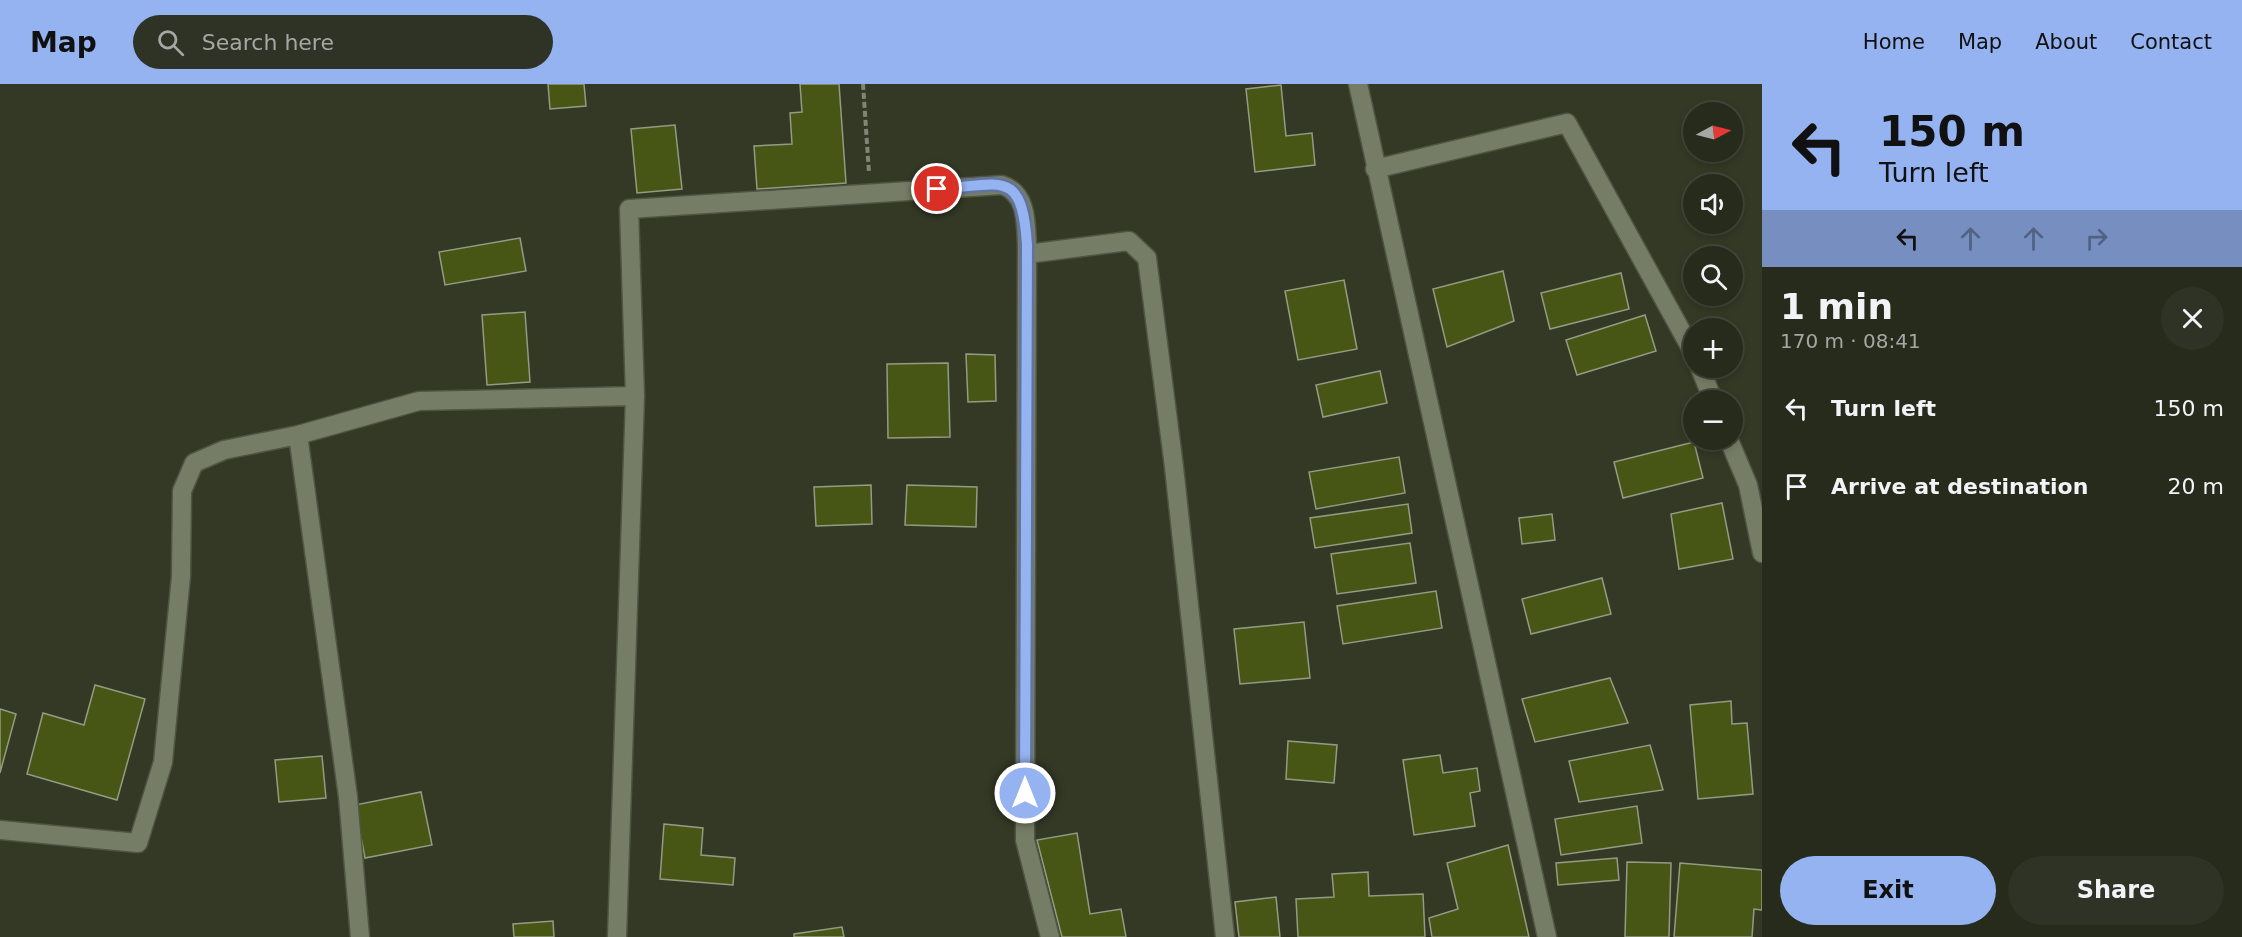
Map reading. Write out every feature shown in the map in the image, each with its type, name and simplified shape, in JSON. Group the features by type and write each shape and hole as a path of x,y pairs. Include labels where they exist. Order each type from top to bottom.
{"street":[{"path":"1358,84 1547,937"},
{"path":"1375,169 1567,123 1683,334"},
{"path":"617,937 635,396 629,209 1002,185 1013,188 1020,199 1024,215 1027,254 1025,840 1050,937"},
{"path":"1027,254 1129,241 1147,258 1174,466 1225,937"},
{"path":"0,830 138,843 163,762 181,576 182,491 194,463 225,450 297,435 419,401 635,396"},
{"path":"297,435 348,796 360,937"},
{"path":"1733,450 1748,484 1762,553"}],"path":[{"path":"862,84 871,194"}],"building":[{"path":"548,84 584,84 586,106 550,109"},
{"path":"800,84 839,84 846,183 757,189 754,146 792,144 790,113 802,112"},
{"path":"1281,85 1286,136 1312,133 1315,165 1255,172 1246,89"},
{"path":"675,125 682,189 637,193 631,129"},
{"path":"520,238 526,271 445,285 439,252"},
{"path":"1503,271 1514,321 1447,347 1433,289"},
{"path":"1621,273 1629,309 1550,329 1541,293"},
{"path":"1344,280 1357,349 1298,360 1285,291"},
{"path":"525,312 530,382 487,385 482,315"},
{"path":"1645,315 1656,351 1577,375 1566,340"},
{"path":"966,354 995,355 996,401 968,402"},
{"path":"948,363 950,437 888,438 887,364"},
{"path":"1380,371 1387,403 1323,417 1316,385"},
{"path":"1683,445 1683,450 1696,450 1703,478 1623,498 1614,462"},
{"path":"1399,457 1405,493 1316,509 1309,472"},
{"path":"871,485 872,524 816,526 814,487"},
{"path":"907,485 977,487 976,527 905,525"},
{"path":"1722,503 1733,559 1679,569 1671,514"},
{"path":"1408,504 1412,533 1315,548 1310,518"},
{"path":"1552,514 1555,540 1522,544 1519,518"},
{"path":"1410,543 1416,583 1337,594 1331,554"},
{"path":"1602,578 1611,614 1531,634 1522,599"},
{"path":"1436,591 1442,628 1343,644 1337,606"},
{"path":"1304,622 1310,678 1240,684 1234,629"},
{"path":"1610,678 1628,723 1535,742 1522,699"},
{"path":"95,685 145,699 117,800 27,774 43,713 84,725"},
{"path":"1731,701 1732,724 1747,723 1753,794 1698,799 1690,705"},
{"path":"0,709 16,714 0,773"},
{"path":"1288,741 1337,745 1334,783 1286,779"},
{"path":"1650,745 1663,790 1579,802 1569,761"},
{"path":"1440,755 1443,773 1477,768 1480,791 1470,793 1475,826 1414,835 1403,760"},
{"path":"322,756 326,798 279,802 275,760"},
{"path":"421,792 432,845 365,858 355,805"},
{"path":"1637,806 1642,843 1561,855 1555,819"},
{"path":"664,824 703,828 701,855 735,858 733,885 660,879"},
{"path":"1077,833 1090,914 1121,909 1126,937 1062,937 1037,840"},
{"path":"1508,845 1529,937 1432,937 1429,918 1458,909 1447,863"},
{"path":"1617,858 1619,880 1558,885 1556,863"},
{"path":"1627,862 1671,863 1669,937 1625,937"},
{"path":"1680,863 1762,870 1762,910 1754,909 1752,937 1674,937"},
{"path":"1368,872 1369,896 1423,894 1425,937 1298,937 1296,899 1334,897 1332,874"},
{"path":"1276,897 1280,937 1239,937 1235,902"},
{"path":"553,921 554,937 514,937 513,924"},
{"path":"842,927 844,937 794,937 794,934"}],"route":[{"path":"937,189 1002,185 1013,188 1020,199 1024,215 1027,245 1025,793"}]}
